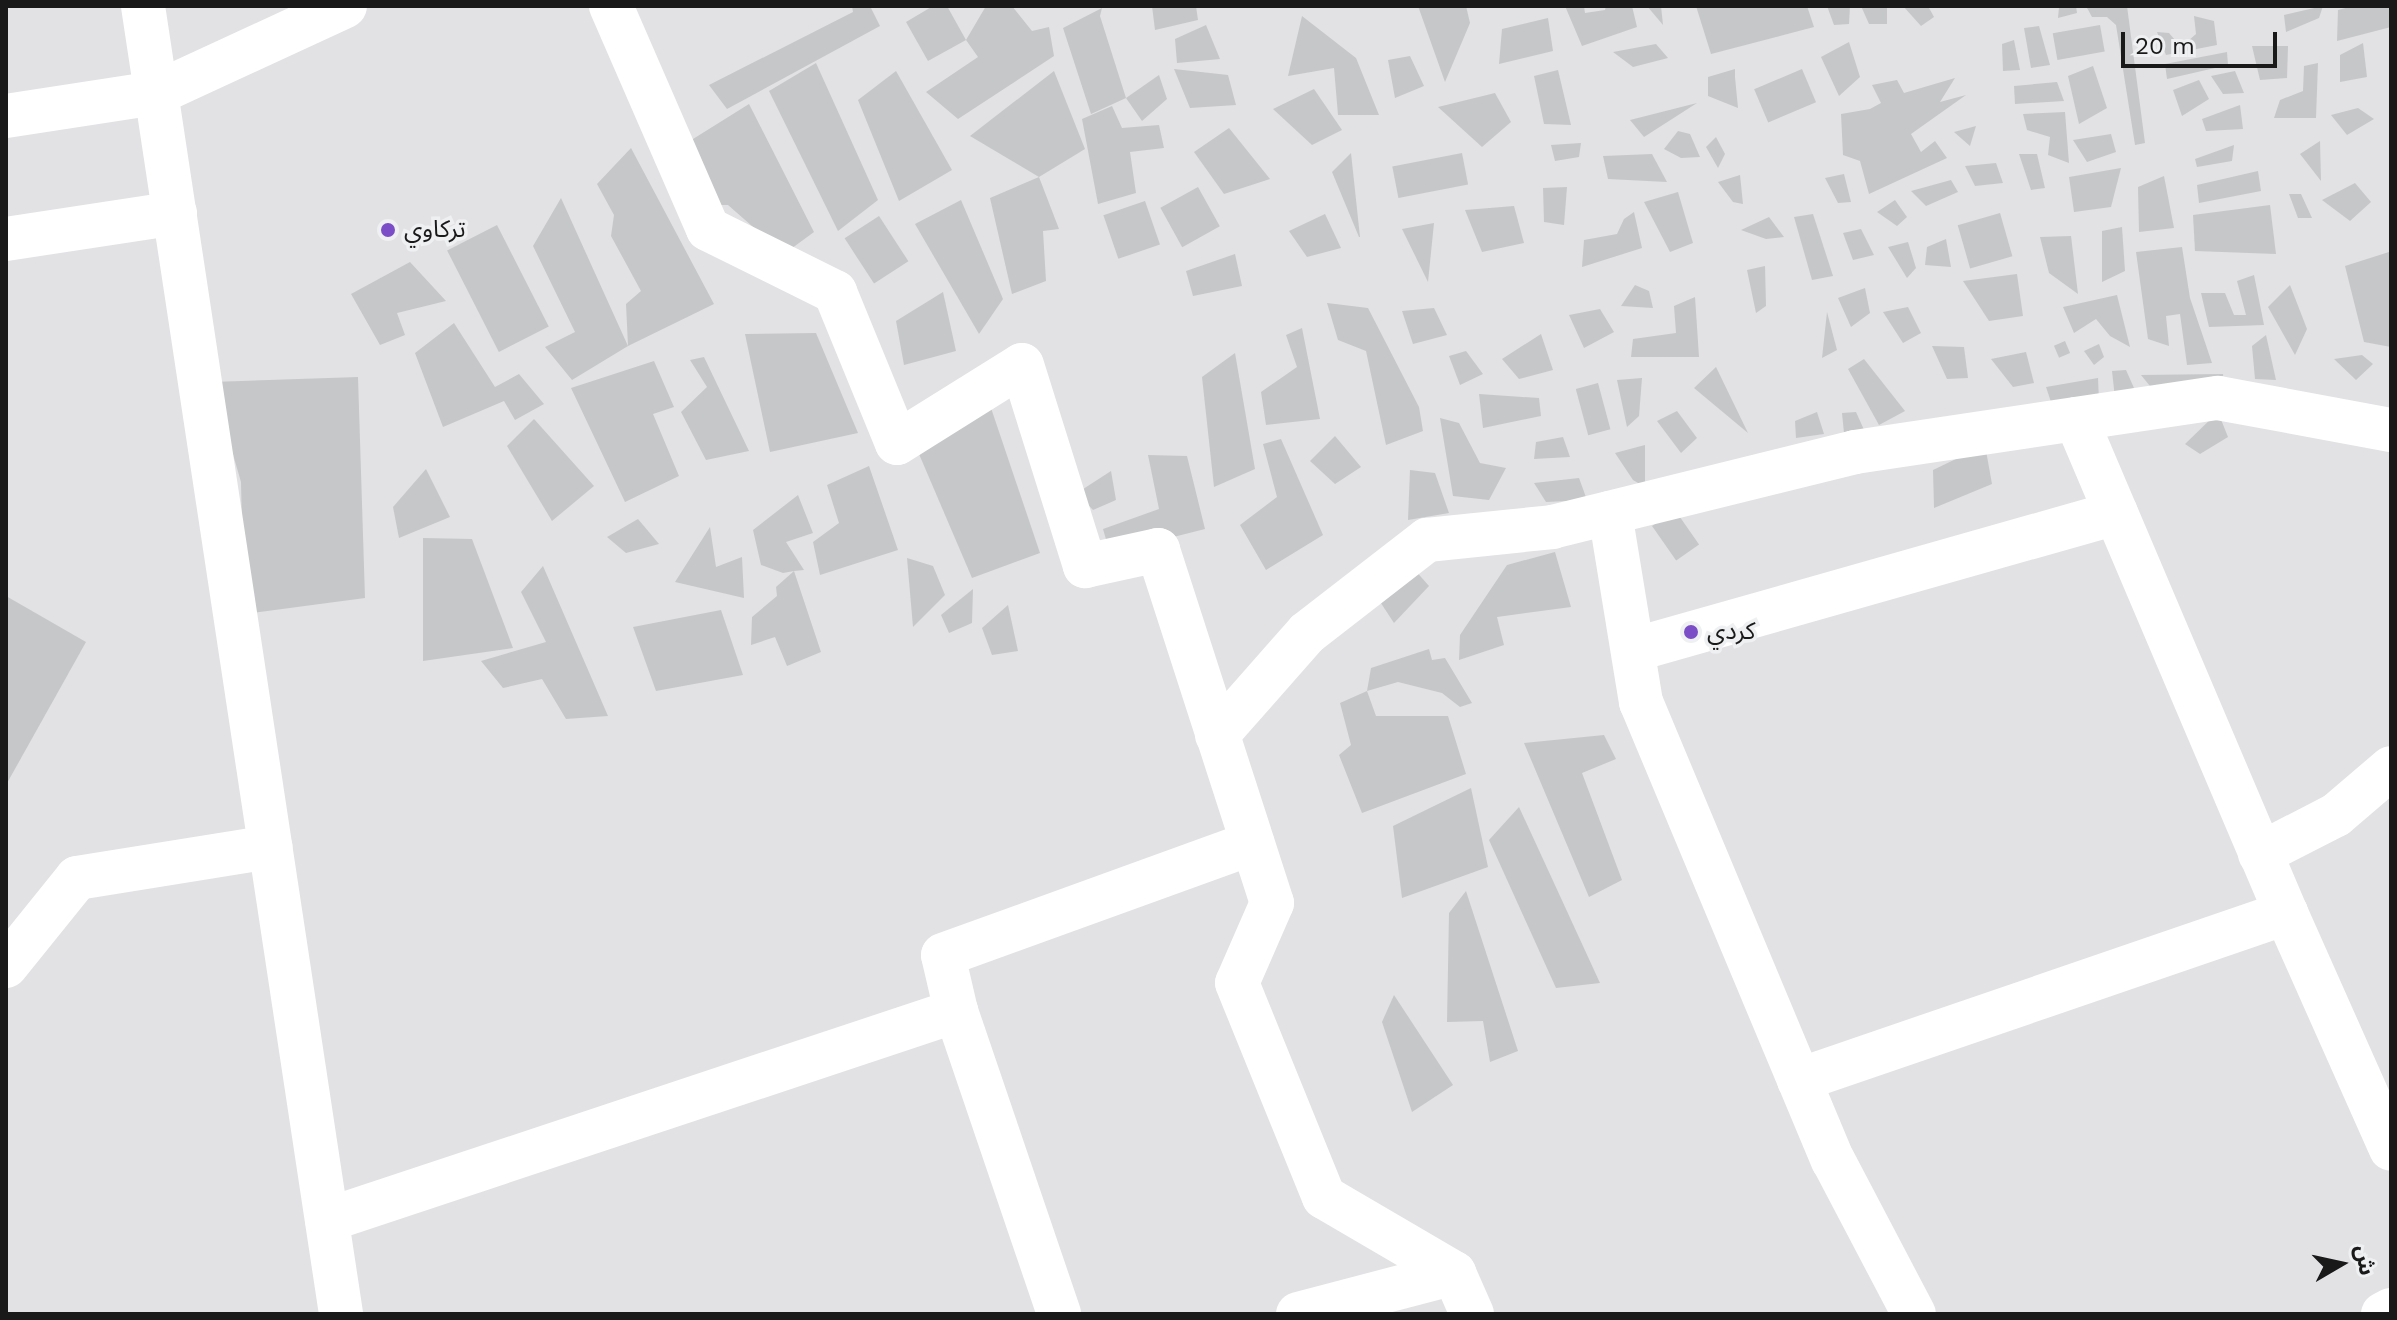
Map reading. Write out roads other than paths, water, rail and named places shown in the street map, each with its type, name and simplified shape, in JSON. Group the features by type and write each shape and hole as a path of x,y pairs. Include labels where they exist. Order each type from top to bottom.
{"street":[{"path":"143,6 341,1314"},
{"path":"6,116 157,93 345,6"},
{"path":"611,6 708,229 835,292 897,443 1022,365 1085,566 1158,550 1272,903 1237,983 1324,1197 1454,1273 1472,1314"},
{"path":"6,239 175,213"},
{"path":"1217,735 1307,633 1427,540 1552,527 1855,452 2218,398 2391,430"},
{"path":"2076,419 2260,854 2391,1149"},
{"path":"1610,513 1641,702 1833,1160 1914,1314"},
{"path":"1633,650 2116,513"},
{"path":"2260,854 2336,815 2391,768"},
{"path":"1059,1314 956,1011 943,955 1252,843"},
{"path":"6,966 77,878 271,847"},
{"path":"1799,1080 2286,913"},
{"path":"327,1220 956,1011"},
{"path":"1298,1314 1454,1273"},
{"path":"2383,1314 2391,1310"}],"place":[{"name":"تركاوي","path":"388,230"},
{"name":"كردي","path":"1691,632"}]}
